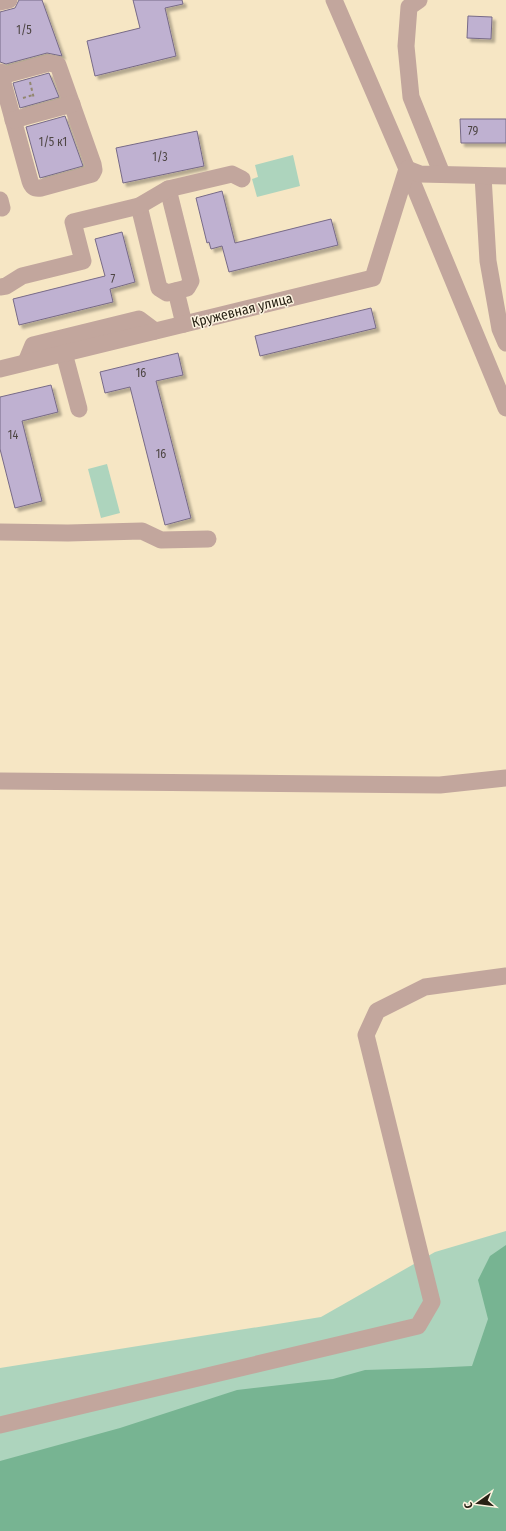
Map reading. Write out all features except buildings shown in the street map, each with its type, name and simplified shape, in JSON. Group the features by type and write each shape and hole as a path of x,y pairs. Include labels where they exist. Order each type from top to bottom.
{"street":[{"path":"0,2 9,0"},
{"path":"334,0 407,169 499,371 506,408"},
{"path":"419,0 410,8 406,46 411,97 442,174"},
{"path":"49,63 58,65 94,170 92,174 41,188 32,186 1,74 26,69 49,63"},
{"path":"13,120 72,104"},
{"path":"407,169 420,174 506,176"},
{"name":"Кружевная улица","path":"0,369 373,278 407,169"},
{"path":"0,287 6,286 22,276 83,261 73,222 139,206 168,190 232,174 242,179"},
{"path":"483,176 488,261 500,329 506,343"},
{"path":"139,206 159,288 167,293 187,288 191,281 168,190"},
{"path":"176,291 184,324"},
{"path":"26,362 33,344 139,319 155,331"},
{"path":"64,353 79,409"},
{"path":"0,532 68,533 142,531 161,540 208,539"},
{"path":"0,781 440,785 506,778"},
{"path":"0,1425 418,1326 432,1302 366,1035 377,1011 425,987 506,976"}],"path":[{"path":"26,69 38,114"}],"green space":[{"path":"293,155 300,186 257,197 252,179 258,177 255,165"},
{"path":"107,464 120,513 101,518 88,469"},
{"path":"506,1231 506,1531 0,1531 0,1368 321,1317 435,1252"},
{"path":"506,1245 506,1531 0,1531 0,1461 120,1428 237,1390 333,1379 365,1370 472,1366 488,1319 478,1280 490,1256"}]}
